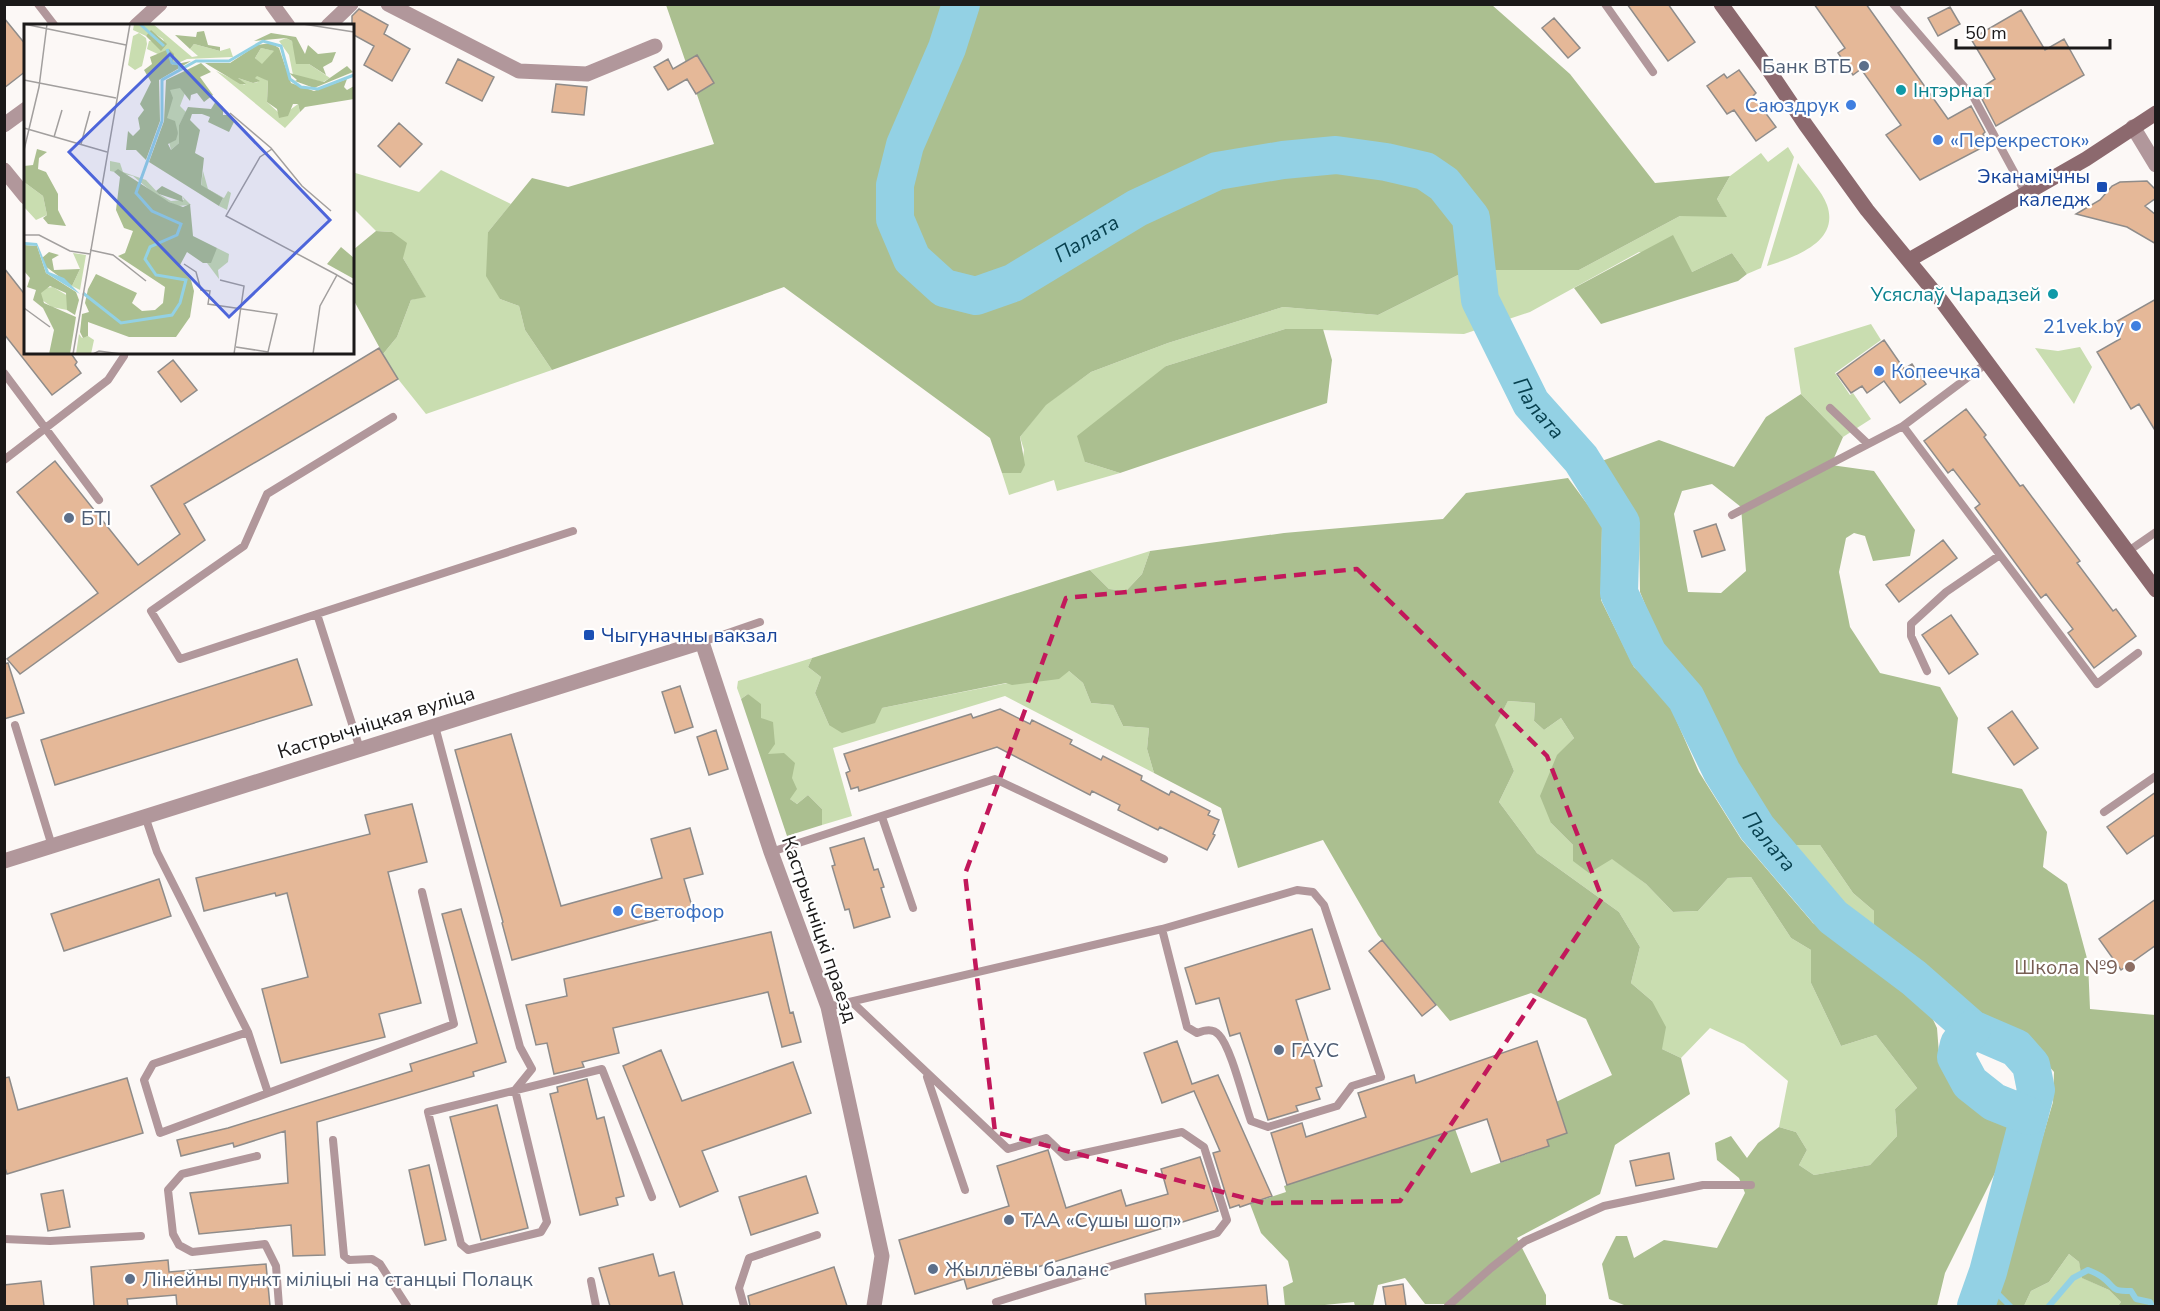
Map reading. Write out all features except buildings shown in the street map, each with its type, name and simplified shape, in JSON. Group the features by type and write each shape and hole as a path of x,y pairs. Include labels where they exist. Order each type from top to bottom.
{"main road":[{"path":"1721,4 1867,210 1940,299 2156,590"},
{"path":"1909,260 2086,159 2156,113"}],"street":[{"path":"138,24 160,4"},
{"path":"272,4 287,24"},
{"path":"330,24 351,4"},
{"path":"387,4 519,71 587,74 655,46"},
{"path":"4,125 24,110"},
{"path":"2133,127 2156,165"},
{"path":"4,170 24,195"},
{"name":"Кастрычніцкая вуліца","path":"4,861 702,642"},
{"name":"Кастрычніцкі праезд","path":"702,642 771,852 828,1007 882,1256 874,1306"}],"lane":[{"path":"38,4 53,24"},
{"path":"1605,4 1653,72"},
{"path":"1893,4 1974,98 2026,194"},
{"path":"4,460 108,380 124,354"},
{"path":"1732,515 1903,426 1987,363"},
{"path":"4,373 99,500"},
{"path":"1830,408 1868,444"},
{"path":"393,417 267,494 244,546 151,611 180,659 573,531"},
{"path":"1903,426 2097,684 2138,653"},
{"path":"2127,552 2156,532"},
{"path":"1927,671 1911,636 1911,624 1946,592 2000,555"},
{"path":"317,614 360,749"},
{"name":"Кастрычніцкая вуліца","path":"702,642 760,622"},
{"path":"15,725 52,846"},
{"path":"435,726 520,1047 532,1069 515,1090"},
{"path":"2104,812 2156,776"},
{"path":"771,852 995,779 1164,859"},
{"path":"145,816 157,852 248,1032 268,1094"},
{"path":"882,817 913,908"},
{"path":"828,1007 1161,928 1297,890 1314,892 1324,905 1381,1077 1352,1086 1337,1106 1268,1127 1251,1121 1225,1044 1217,1033 1205,1029 1197,1032 1187,1028 1161,928"},
{"path":"248,1032 153,1064 144,1080 160,1133 454,1024 423,891"},
{"path":"852,1002 1008,1149 1046,1138 1066,1157 1182,1132 1204,1147 1227,1220 1217,1233 996,1302"},
{"path":"515,1090 547,1222 541,1232 468,1250 461,1244 428,1112 515,1090 602,1069 652,1197"},
{"path":"926,1073 965,1190"},
{"path":"333,1140 344,1256 349,1260 372,1258 380,1264 407,1306"},
{"path":"257,1156 182,1174 168,1190 173,1234 178,1245 192,1252 265,1244 276,1266 279,1306"},
{"path":"1448,1306 1525,1241 1604,1206 1703,1185 1751,1185"},
{"path":"744,1306 739,1288 749,1258 817,1235"},
{"path":"4,1239 50,1241 141,1236"},
{"path":"591,1281 596,1306"}],"highlighted area":[{"path":"1357,569 1547,756 1602,898 1400,1201 1264,1203 995,1132 965,874 1066,598"}],"green space":[{"path":"666,5 1492,5 1570,74 1655,183 1730,176 1717,199 1727,217 1680,216 1579,270 1468,270 1378,315 1283,307 1168,343 1091,372 1046,405 1020,437 1025,465 1021,473 1002,473 990,438 784,287 552,370 525,330 519,306 500,299 486,276 488,232 532,178 568,187 714,144"},
{"path":"1788,147 1794,157 1761,268 1747,274 1732,253 1692,272 1639,252 1530,312 1464,334 1285,329 1166,366 1085,462 1120,473 1057,491 1054,480 1009,495 1002,473 1021,473 1024,450 1020,437 1045,405 1091,372 1168,343 1283,307 1378,315 1468,270 1579,270 1680,216 1726,216 1717,199 1730,176 1761,153 1768,162"},
{"path":"1798,163 1825,200 1829,218 1827,229 1812,246 1790,258 1767,266"},
{"path":"441,170 511,204 488,232 500,299 519,306 525,330 552,370 426,414 398,379 383,354 397,337 411,300 425,296 403,258 392,232 376,231 354,209 354,173 419,192"},
{"path":"376,231 392,232 407,243 403,258 426,297 411,300 397,337 383,354 354,301 354,249"},
{"path":"1673,235 1692,272 1732,253 1747,274 1738,281 1601,324 1574,288"},
{"path":"1871,324 1881,340 1835,373 1850,395 1853,393 1871,419 1843,437 1801,394 1794,348"},
{"path":"1285,329 1323,329 1332,360 1327,403 1120,473 1085,462 1077,436 1166,366"},
{"path":"2080,347 2092,367 2074,404 2035,348 2058,351"},
{"path":"1801,394 1843,437 1831,465 1874,471 1915,530 1910,556 1873,561 1865,536 1854,533 1846,538 1839,572 1850,627 1880,673 1940,687 1958,718 1952,773 2022,789 2047,832 2043,867 2067,884 2088,962 2090,1009 2155,1015 2155,1306 2118,1306 2121,1302 2109,1290 2082,1278 2079,1262 2069,1254 2049,1282 2031,1291 2024,1306 1993,1306 2053,1102 2054,1072 2025,1038 1978,1026 1947,986 1874,934 1874,911 1853,893 1820,845 1794,845 1771,819 1735,763 1701,689 1662,646 1640,592 1639,523 1599,462 1659,440 1734,467 1766,417","holes":["1712,484 1741,507 1746,571 1721,593 1688,592 1674,514 1682,491"]},
{"path":"1568,478 1602,524 1601,600 1634,667 1664,692 1699,772 1741,839 1813,923 1899,983 1928,1009 1937,1028 1939,1054 1961,1092 1988,1112 2011,1121 2002,1159 1945,1273 1937,1306 1623,1306 1609,1299 1602,1264 1616,1236 1627,1236 1634,1258 1664,1240 1717,1248 1745,1193 1739,1178 1717,1160 1715,1143 1731,1136 1747,1158 1758,1143 1779,1127 1796,1132 1807,1150 1799,1165 1814,1175 1870,1165 1897,1136 1895,1109 1917,1088 1876,1035 1841,1046 1811,983 1811,950 1791,938 1751,877 1728,878 1698,911 1673,912 1646,884 1612,859 1589,873 1573,861 1573,845 1551,823 1540,796 1557,755 1574,738 1561,718 1544,730 1534,721 1535,703 1508,701 1495,725 1514,771 1499,802 1537,853 1619,912 1640,947 1631,983 1652,1001 1666,1027 1662,1049 1681,1058 1690,1094 1615,1145 1600,1194 1517,1238 1546,1295 1546,1306 1425,1304 1405,1278 1378,1285 1373,1306 1355,1306 1354,1302 1285,1306 1283,1287 1293,1282 1288,1261 1261,1233 1250,1204 1286,1192 1284,1186 1455,1129 1471,1173 1549,1146 1547,1140 1556,1102 1612,1075 1586,1019 1531,993 1450,1021 1378,935 1323,840 1238,868 1221,808 1154,773 1147,749 1149,728 1123,726 1113,705 1091,703 1083,683 1069,671 1059,679 1012,685 1006,683 882,708 875,723 842,733 829,725 815,693 821,677 808,667 812,658 1090,570 1109,589 1126,591 1142,574 1150,551 1284,533 1443,519 1466,493"},
{"path":"1150,551 1142,574 1126,591 1109,589 1090,570"},
{"path":"812,658 808,667 821,677 815,693 829,725 882,708 1069,671 1083,683 1091,703 1113,705 1123,726 1149,728 1147,749 1154,773 1005,696 833,748 852,816 822,825 822,809 808,795 797,804 790,799 767,754 761,718 748,694 741,699 737,688 738,681"},
{"path":"748,694 761,704 761,718 773,722 775,744 768,754 784,753 795,763 792,778 797,789 790,799 797,804 808,795 822,809 822,825 787,836 741,699"},
{"path":"1508,701 1535,703 1534,721 1544,730 1561,718 1574,738 1557,756 1551,823 1573,845 1612,858 1646,884 1673,912 1698,911 1728,878 1751,877 1791,938 1811,950 1811,983 1841,1046 1876,1035 1917,1088 1895,1109 1897,1136 1870,1165 1814,1175 1799,1165 1807,1150 1796,1132 1779,1127 1788,1081 1744,1044 1710,1028 1681,1058 1662,1049 1652,1001 1631,983 1640,947 1619,912 1537,853 1499,802 1514,771 1494,725"},
{"path":"1794,845 1820,845 1853,893 1874,911 1874,934 1844,906"},
{"path":"2069,1254 2079,1262 2083,1278 2109,1290 2121,1302 2118,1306 2024,1306 2031,1291 2049,1282"}],"waterway":[{"name":"Палата","path":"961,4 947,48 905,145 895,185 895,219 912,259 944,288 976,296 1013,283 1137,208 1217,171 1283,160 1336,155 1386,162 1425,171 1444,184 1471,218 1480,300 1531,403 1581,459 1621,523 1619,593 1648,654 1686,698 1722,772 1757,828 1833,917 1914,978 1972,1029 2016,1048 2031,1065 2036,1090 1988,1272 1976,1306"},
{"path":"1972,1029 1959,1044 1956,1057 1970,1083 1994,1102 2029,1116"},
{"path":"2049,1306 2073,1278 2088,1270 2116,1289 2131,1291 2136,1299 2150,1302 2152,1306"},
{"path":"1985,1281 2010,1306"}],"place":[{"name":"Банк ВТБ","path":"1864,66"},
{"name":"Інтэрнат","path":"1901,90"},
{"name":"Саюздрук","path":"1851,105"},
{"name":"«Перекресток»","path":"1938,140"},
{"name":"Эканамічны каледж","path":"2102,187"},
{"name":"Усяслаў Чарадзей","path":"2053,294"},
{"name":"21vek.by","path":"2136,326"},
{"name":"Копеечка","path":"1879,371"},
{"name":"БТІ","path":"69,518"},
{"name":"Чыгуначны вакзал","path":"589,635"},
{"name":"Светофор","path":"618,911"},
{"name":"Школа №9","path":"2130,967"},
{"name":"ГАУС","path":"1279,1050"},
{"name":"ТАА «Сушы шоп»","path":"1009,1220"},
{"name":"Жыллёвы баланс","path":"933,1269"},
{"name":"Лінейны пункт міліцыі на станцыі Полацк","path":"130,1279"}]}
